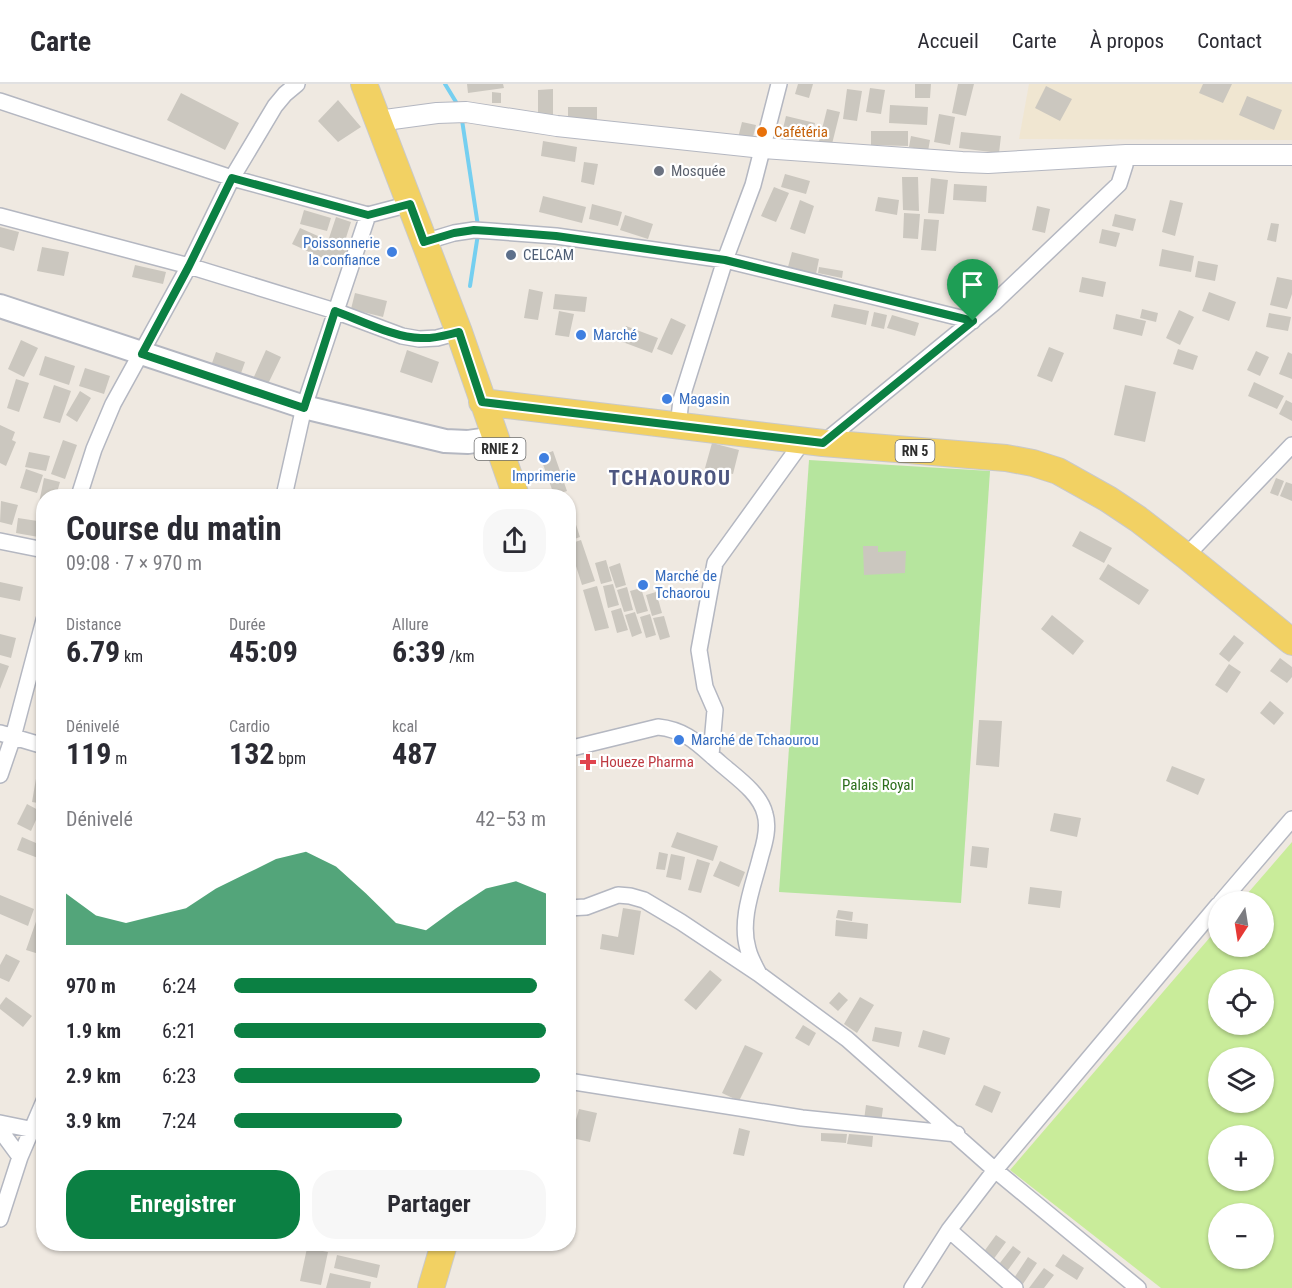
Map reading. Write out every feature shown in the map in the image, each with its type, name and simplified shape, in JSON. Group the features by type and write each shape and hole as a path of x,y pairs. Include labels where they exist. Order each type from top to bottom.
{"main road":[{"name":"RNIE 2","path":"364,84 459,332 514,489"},
{"path":"0,306 304,408 445,441 468,442 496,438"},
{"name":"RN 5","path":"482,402 813,442 1006,458 1033,463 1058,471 1100,494 1138,519 1292,642"},
{"path":"431,1288 442,1251"}],"street":[{"path":"81,489 94,449 113,404 189,266 232,178 275,106 297,84"},
{"path":"678,426 681,400 725,260 741,219 763,148 779,84"},
{"path":"0,101 232,178 368,215 410,204"},
{"path":"378,121 437,113 465,112 557,126 763,148 988,163 1126,155 1292,155"},
{"path":"711,755 715,710 705,687 699,650 715,563 813,442 994,303 1119,184 1126,155"},
{"path":"286,489 304,408 368,215"},
{"path":"0,216 189,266 335,311 402,336 419,339 437,338 459,332"},
{"path":"424,242 474,230 556,236 725,260 973,321"},
{"path":"1186,556 1292,445"},
{"path":"0,542 36,549"},
{"path":"0,775 6,735 36,644"},
{"path":"576,747 658,727 673,729 688,735 747,786 759,800 765,813 767,826 765,842 748,903 745,930 748,949 759,974"},
{"path":"6,735 36,744"},
{"path":"1229,891 1292,819"},
{"path":"576,908 586,907 618,895 644,900 759,974 847,1039 995,1170 1138,1288"},
{"path":"912,1288 949,1230 995,1170 1208,916"},
{"path":"576,1082 802,1118 957,1134"},
{"path":"0,1123 36,1131"},
{"path":"0,1130 20,1157"},
{"path":"0,1219 20,1157 36,1134"},
{"path":"949,1230 1015,1288"}],"shaded area":[{"path":"1029,84 1292,84 1292,140 1019,139"}],"green space":[{"name":"Palais Royal","path":"809,460 990,471 961,903 779,892"},
{"path":"1292,842 1292,1288 1161,1288 1010,1170 1208,940 1208,957 1274,957 1274,891 1250,891"}],"building":[{"path":"467,84 503,84 504,88 468,93"},
{"path":"798,84 813,84 809,98 795,94"},
{"path":"915,84 931,84 930,98 915,98"},
{"path":"958,84 974,84 966,116 952,113"},
{"path":"1203,84 1232,84 1223,103 1199,93"},
{"path":"1046,86 1072,99 1060,121 1035,108"},
{"path":"870,88 885,90 881,114 866,112"},
{"path":"553,89 553,118 538,118 538,90"},
{"path":"847,89 862,91 857,121 843,119"},
{"path":"492,92 501,93 501,103 492,103"},
{"path":"181,93 239,123 225,150 167,120"},
{"path":"1247,96 1282,110 1274,130 1239,115"},
{"path":"338,100 361,127 338,142 318,121"},
{"path":"890,105 928,107 927,125 889,123"},
{"path":"568,107 597,107 597,122 568,121"},
{"path":"827,109 840,112 832,144 819,141"},
{"path":"939,114 955,117 950,145 934,142"},
{"path":"786,116 815,123 811,139 782,133"},
{"path":"742,122 756,125 752,141 738,138"},
{"path":"871,131 908,131 908,146 871,145"},
{"path":"961,132 1001,136 999,153 959,148"},
{"path":"911,136 930,140 928,151 909,147"},
{"path":"543,141 577,147 575,162 541,156"},
{"path":"584,162 598,164 594,185 581,182"},
{"path":"785,174 810,181 806,194 781,187"},
{"path":"902,177 918,177 919,211 903,210"},
{"path":"931,178 948,180 944,214 928,213"},
{"path":"954,184 987,186 986,202 953,200"},
{"path":"774,187 789,193 776,222 761,216"},
{"path":"543,196 586,207 582,223 539,212"},
{"path":"878,197 899,200 897,215 875,211"},
{"path":"800,200 814,206 805,234 790,229"},
{"path":"1170,200 1183,203 1175,236 1162,232"},
{"path":"592,204 622,212 618,226 589,219"},
{"path":"1037,206 1050,209 1045,233 1032,230"},
{"path":"304,210 331,218 327,231 300,224"},
{"path":"904,213 920,214 918,239 903,238"},
{"path":"1115,214 1136,219 1133,231 1112,226"},
{"path":"625,215 653,224 648,239 620,230"},
{"path":"336,217 351,222 344,244 329,238"},
{"path":"924,219 939,220 936,251 921,250"},
{"path":"1271,223 1279,224 1276,242 1267,240"},
{"path":"0,227 19,232 14,251 0,247"},
{"path":"300,228 347,249 340,266 292,244"},
{"path":"1102,229 1120,233 1116,247 1099,243"},
{"path":"42,247 69,252 64,276 37,271"},
{"path":"1162,249 1194,256 1191,272 1159,266"},
{"path":"792,252 819,259 816,274 788,267"},
{"path":"1198,261 1218,265 1215,281 1195,277"},
{"path":"135,265 166,272 163,284 132,277"},
{"path":"819,267 843,271 842,278 818,273"},
{"path":"1082,277 1106,282 1103,297 1079,292"},
{"path":"1277,277 1292,280 1292,294 1287,309 1270,305"},
{"path":"529,289 543,292 538,320 524,318"},
{"path":"1209,292 1236,302 1229,321 1202,311"},
{"path":"355,293 387,301 383,317 351,309"},
{"path":"555,294 587,297 585,312 553,309"},
{"path":"834,304 869,311 866,325 831,317"},
{"path":"1142,309 1158,313 1156,322 1140,318"},
{"path":"1179,310 1194,317 1180,345 1166,338"},
{"path":"559,311 574,314 569,337 555,335"},
{"path":"874,312 887,315 884,329 871,326"},
{"path":"1269,313 1291,317 1288,331 1266,327"},
{"path":"1116,314 1146,321 1142,336 1113,329"},
{"path":"892,315 919,323 915,336 887,328"},
{"path":"671,318 686,325 672,355 657,349"},
{"path":"626,326 658,338 652,353 620,341"},
{"path":"21,340 38,348 24,377 8,369"},
{"path":"1049,347 1064,353 1052,382 1037,376"},
{"path":"1178,349 1198,356 1193,370 1173,364"},
{"path":"266,350 281,357 267,386 253,379"},
{"path":"407,350 439,362 432,383 400,372"},
{"path":"1256,351 1269,357 1260,376 1247,370"},
{"path":"216,352 245,362 240,376 211,366"},
{"path":"1288,352 1292,354 1292,379 1279,374"},
{"path":"45,356 75,366 69,385 39,375"},
{"path":"85,368 110,376 104,394 79,386"},
{"path":"16,379 29,383 19,412 7,408"},
{"path":"1254,382 1284,396 1277,409 1248,396"},
{"path":"54,385 71,391 60,423 43,418"},
{"path":"1125,385 1156,392 1145,442 1114,435"},
{"path":"80,391 91,398 77,422 66,415"},
{"path":"1286,400 1292,403 1292,421 1279,414"},
{"path":"0,425 15,432 12,440 16,442 6,466 0,463"},
{"path":"63,440 77,445 65,479 51,474"},
{"path":"712,443 739,450 733,474 705,468"},
{"path":"553,451 566,489 552,489 540,456"},
{"path":"29,452 50,456 46,471 25,467"},
{"path":"26,469 43,475 36,493 20,488"},
{"path":"44,478 60,482 58,489 42,489"},
{"path":"1276,478 1284,481 1278,496 1270,493"},
{"path":"1286,482 1292,484 1292,501 1280,496"},
{"path":"1,501 18,505 12,525 0,522"},
{"path":"18,518 36,521 36,537 16,533"},
{"path":"576,525 580,537 576,538"},
{"path":"1080,531 1112,548 1104,563 1072,546"},
{"path":"581,540 595,581 582,585 576,566 576,542"},
{"path":"863,546 878,546 878,552 906,551 905,573 864,575"},
{"path":"606,560 612,581 601,584 595,563"},
{"path":"620,563 626,585 616,588 609,567"},
{"path":"1108,564 1149,590 1139,605 1099,579"},
{"path":"0,582 23,587 20,601 0,597"},
{"path":"613,584 619,605 608,608 603,586"},
{"path":"597,586 609,628 595,631 583,590"},
{"path":"627,587 633,610 624,612 617,590"},
{"path":"641,588 648,611 637,614 630,591"},
{"path":"656,592 662,613 652,616 646,595"},
{"path":"621,608 628,630 617,633 611,611"},
{"path":"635,612 642,633 632,637 625,615"},
{"path":"650,614 656,635 646,638 640,617"},
{"path":"1052,615 1084,641 1073,655 1041,629"},
{"path":"664,616 670,637 660,640 653,618"},
{"path":"0,634 16,638 11,658 0,655"},
{"path":"1234,635 1244,643 1229,662 1219,654"},
{"path":"1280,658 1292,667 1292,677 1287,683 1270,671"},
{"path":"0,663 9,666 0,689"},
{"path":"1229,664 1241,672 1227,693 1215,685"},
{"path":"1270,701 1284,713 1274,725 1260,713"},
{"path":"979,720 1002,721 999,767 976,765"},
{"path":"1172,766 1205,779 1198,795 1166,781"},
{"path":"36,779 36,803 32,802"},
{"path":"27,804 36,809 36,820 31,831 17,824"},
{"path":"1054,813 1081,818 1077,837 1050,831"},
{"path":"677,832 718,846 713,861 671,847"},
{"path":"22,837 36,843 36,857 17,850"},
{"path":"972,846 989,848 987,868 970,866"},
{"path":"659,852 668,854 665,870 656,869"},
{"path":"671,854 685,857 681,880 666,877"},
{"path":"697,859 710,863 701,893 688,890"},
{"path":"720,861 745,872 739,887 713,876"},
{"path":"1030,887 1062,891 1060,908 1028,904"},
{"path":"0,895 34,909 28,926 0,914"},
{"path":"623,908 641,911 634,955 600,949 602,934 618,937"},
{"path":"838,910 853,912 852,921 836,918"},
{"path":"836,920 868,924 867,939 835,936"},
{"path":"36,922 36,953 26,950"},
{"path":"6,954 20,961 9,982 0,978 0,965"},
{"path":"710,970 722,980 696,1010 684,1000"},
{"path":"839,992 848,1000 838,1011 829,1003"},
{"path":"6,997 32,1016 23,1027 0,1009"},
{"path":"860,997 874,1005 857,1033 844,1024"},
{"path":"803,1025 816,1033 809,1046 795,1038"},
{"path":"875,1027 902,1032 899,1047 872,1041"},
{"path":"923,1030 950,1038 945,1055 918,1047"},
{"path":"745,1045 763,1053 739,1101 722,1093"},
{"path":"984,1085 1001,1092 992,1113 975,1105"},
{"path":"866,1105 883,1108 881,1123 864,1120"},
{"path":"579,1109 597,1113 590,1142 576,1139 576,1120"},
{"path":"739,1128 750,1131 744,1156 733,1154"},
{"path":"821,1133 847,1134 846,1143 821,1141"},
{"path":"849,1134 873,1136 872,1147 847,1144"},
{"path":"996,1235 1006,1242 990,1264 980,1257"},
{"path":"1013,1246 1021,1252 1005,1274 996,1268"},
{"path":"306,1251 328,1252 321,1285 300,1281"},
{"path":"1063,1254 1084,1268 1077,1280 1055,1266"},
{"path":"337,1255 380,1265 377,1278 334,1268"},
{"path":"1028,1257 1037,1263 1023,1284 1014,1278"},
{"path":"1044,1268 1054,1275 1044,1288 1029,1288"},
{"path":"330,1273 371,1282 370,1288 326,1288"}],"waterway":[{"path":"445,84 456,102"},
{"path":"462,120 478,226"},
{"path":"470,286 478,234"}],"place":[{"name":"Cafétéria","path":"762,132"},
{"name":"Mosquée","path":"659,171"},
{"name":"Poissonnerie la confiance","path":"392,252"},
{"name":"CELCAM","path":"511,255"},
{"name":"Marché","path":"581,335"},
{"name":"Magasin","path":"667,399"},
{"name":"Imprimerie","path":"544,458"},
{"name":"Marché de Tchaorou","path":"643,585"},
{"name":"Marché de Tchaourou","path":"679,740"},
{"name":"Houeze Pharma","path":"588,762"}],"district":[{"name":"TCHAOUROU","path":"670,478"}],"route":[{"path":"232,178 368,215 410,204 424,242 474,230 556,236 725,260 973,321 823,443 482,402 459,332 437,338 419,339 402,336 335,311 304,408 142,354 232,178"}]}
